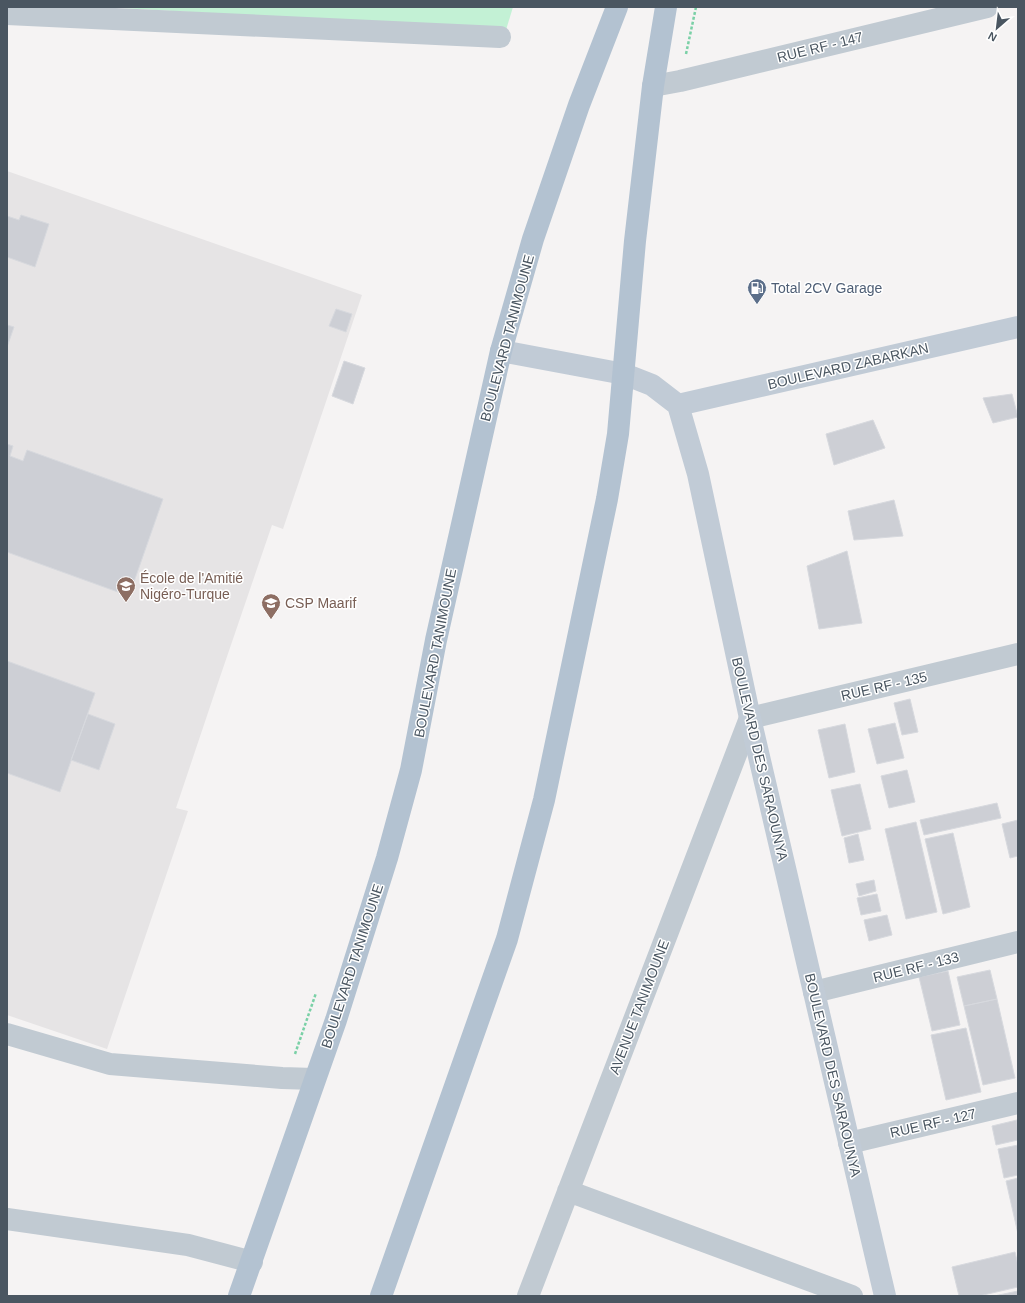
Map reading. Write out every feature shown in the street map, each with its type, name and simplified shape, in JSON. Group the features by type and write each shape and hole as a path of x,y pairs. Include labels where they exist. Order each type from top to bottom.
{"main road":[{"name":"BOULEVARD TANIMOUNE","path":"239,1296 336,1020 367,925 411,770 436,640 501,351 533,239 578,105 616,7"},
{"path":"381,1296 507,939 544,800 607,499 618,434 635,241 653,86 666,7"},
{"name":"BOULEVARD ZABARKAN","path":"678,405 1018,327"},
{"path":"501,351 624,374 652,385 678,405"},
{"name":"BOULEVARD DES SARAOUNYA","path":"678,405 698,474 750,718 885,1296"}],"street":[{"name":"RUE RF - 147","path":"653,86 680,81 988,7"},
{"path":"7,14 500,38"},
{"name":"RUE RF - 135","path":"750,718 1018,654"},
{"name":"AVENUE TANIMOUNE","path":"528,1296 750,718"},
{"name":"RUE RF - 133","path":"814,992 1018,942"},
{"path":"7,1034 110,1064 314,1079"},
{"name":"RUE RF - 127","path":"849,1143 1018,1103"},
{"path":"568,1191 852,1296"},
{"path":"7,1219 188,1245 252,1262"}],"shaded area":[{"name":"École de l'Amitié Nigéro-Turque","path":"7,171 362,295 283,529 272,525 220,677 176,808 188,811 107,1049 7,1015"}],"green space":[{"path":"104,7 513,7 506,30"}],"building":[{"path":"21,215 49,224 35,267 7,257 7,216 19,220"},
{"path":"336,309 352,314 346,332 329,326"},
{"path":"7,325 14,327 7,347"},
{"path":"344,361 365,368 353,404 332,396"},
{"path":"1012,394 1018,417 993,423 983,398"},
{"path":"873,420 885,448 834,465 826,434"},
{"path":"7,444 13,446 10,456 23,461 27,450 163,499 129,596 7,552"},
{"path":"894,500 903,536 854,540 848,511"},
{"path":"847,551 862,623 819,629 807,566"},
{"path":"7,661 95,693 60,792 7,773"},
{"path":"910,699 918,732 902,735 894,703"},
{"path":"88,714 115,724 99,770 71,760"},
{"path":"895,723 904,758 877,764 868,729"},
{"path":"845,724 855,772 829,778 818,730"},
{"path":"907,770 915,802 889,808 881,776"},
{"path":"860,784 871,829 842,836 831,790"},
{"path":"997,803 1001,818 924,835 920,820"},
{"path":"1018,820 1018,856 1010,858 1002,824"},
{"path":"916,822 937,912 906,919 885,829"},
{"path":"953,833 970,907 943,914 925,839"},
{"path":"858,834 864,860 849,863 844,838"},
{"path":"874,880 876,891 859,896 856,884"},
{"path":"877,894 881,911 861,915 857,898"},
{"path":"887,915 892,935 869,941 864,920"},
{"path":"990,970 997,999 964,1006 957,977"},
{"path":"948,971 960,1025 932,1031 919,977"},
{"path":"997,999 1015,1078 983,1085 964,1006"},
{"path":"966,1028 981,1092 946,1100 931,1035"},
{"path":"1017,1120 1018,1140 996,1145 992,1126"},
{"path":"1018,1145 1018,1175 1004,1178 998,1149"},
{"path":"1018,1178 1018,1234 1006,1181"},
{"path":"1015,1252 1018,1265 1018,1287 979,1296 959,1296 952,1267"},
{"path":"1018,1291 1018,1296 994,1296"}],"place":[{"name":"Total 2CV Garage","path":"757,305"},
{"name":"École de l'Amitié Nigéro-Turque","path":"126,603"},
{"name":"CSP Maarif","path":"271,620"}]}
